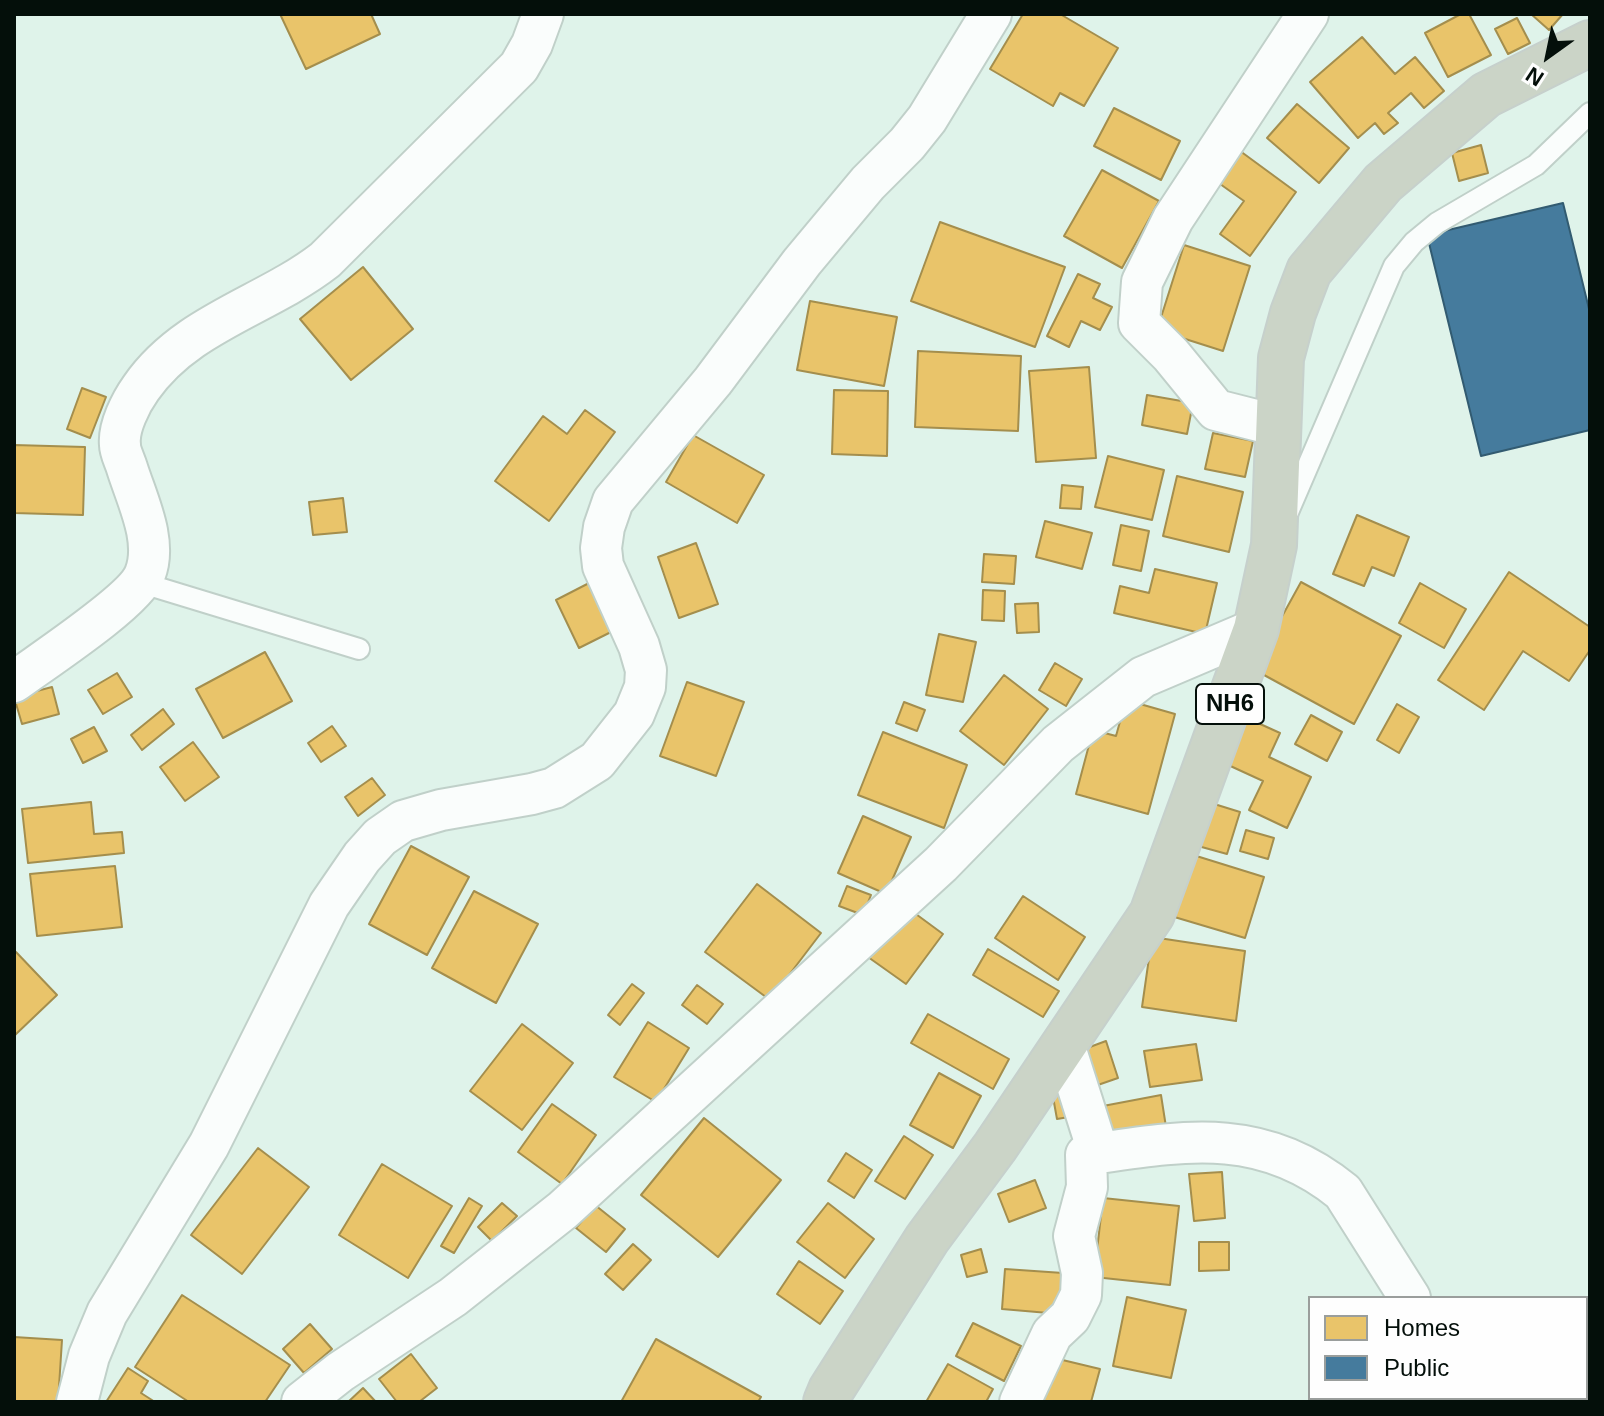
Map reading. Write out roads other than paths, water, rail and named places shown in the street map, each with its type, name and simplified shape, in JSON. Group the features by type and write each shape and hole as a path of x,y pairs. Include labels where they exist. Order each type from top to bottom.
{"highway":[{"name":"NH6","path":"826,1402 927,1239 995,1147 1152,914 1256,629 1274,545 1281,358 1309,271 1383,183 1486,95 1590,43"}],"street":[{"path":"14,682 129,597 145,574 150,539 119,444 125,419 141,388 174,352 211,325 301,279 325,260 519,67 543,14"},
{"path":"77,1402 89,1356 107,1313 209,1145 329,905 362,857 380,837 403,821 441,810 554,788 597,761 634,714 645,687 646,670 639,646 603,566 601,548 613,501 713,381 802,262 927,119 991,14"},
{"path":"1279,426 1216,410 1171,355 1139,323 1142,282 1173,219 1308,14"},
{"path":"302,1402 340,1372 453,1297 563,1210 941,864 1058,744 1143,677 1256,629"},
{"path":"1020,1402 1052,1334 1070,1317 1081,1295 1082,1273 1074,1236 1087,1187 1086,1155 1096,1145 1064,1044"},
{"path":"1086,1155 1201,1141 1231,1142 1285,1157 1327,1179 1343,1192 1409,1296"}],"lane":[{"path":"1274,545 1394,266 1414,242 1437,223 1536,165 1590,113"},
{"path":"139,582 359,649"}]}
